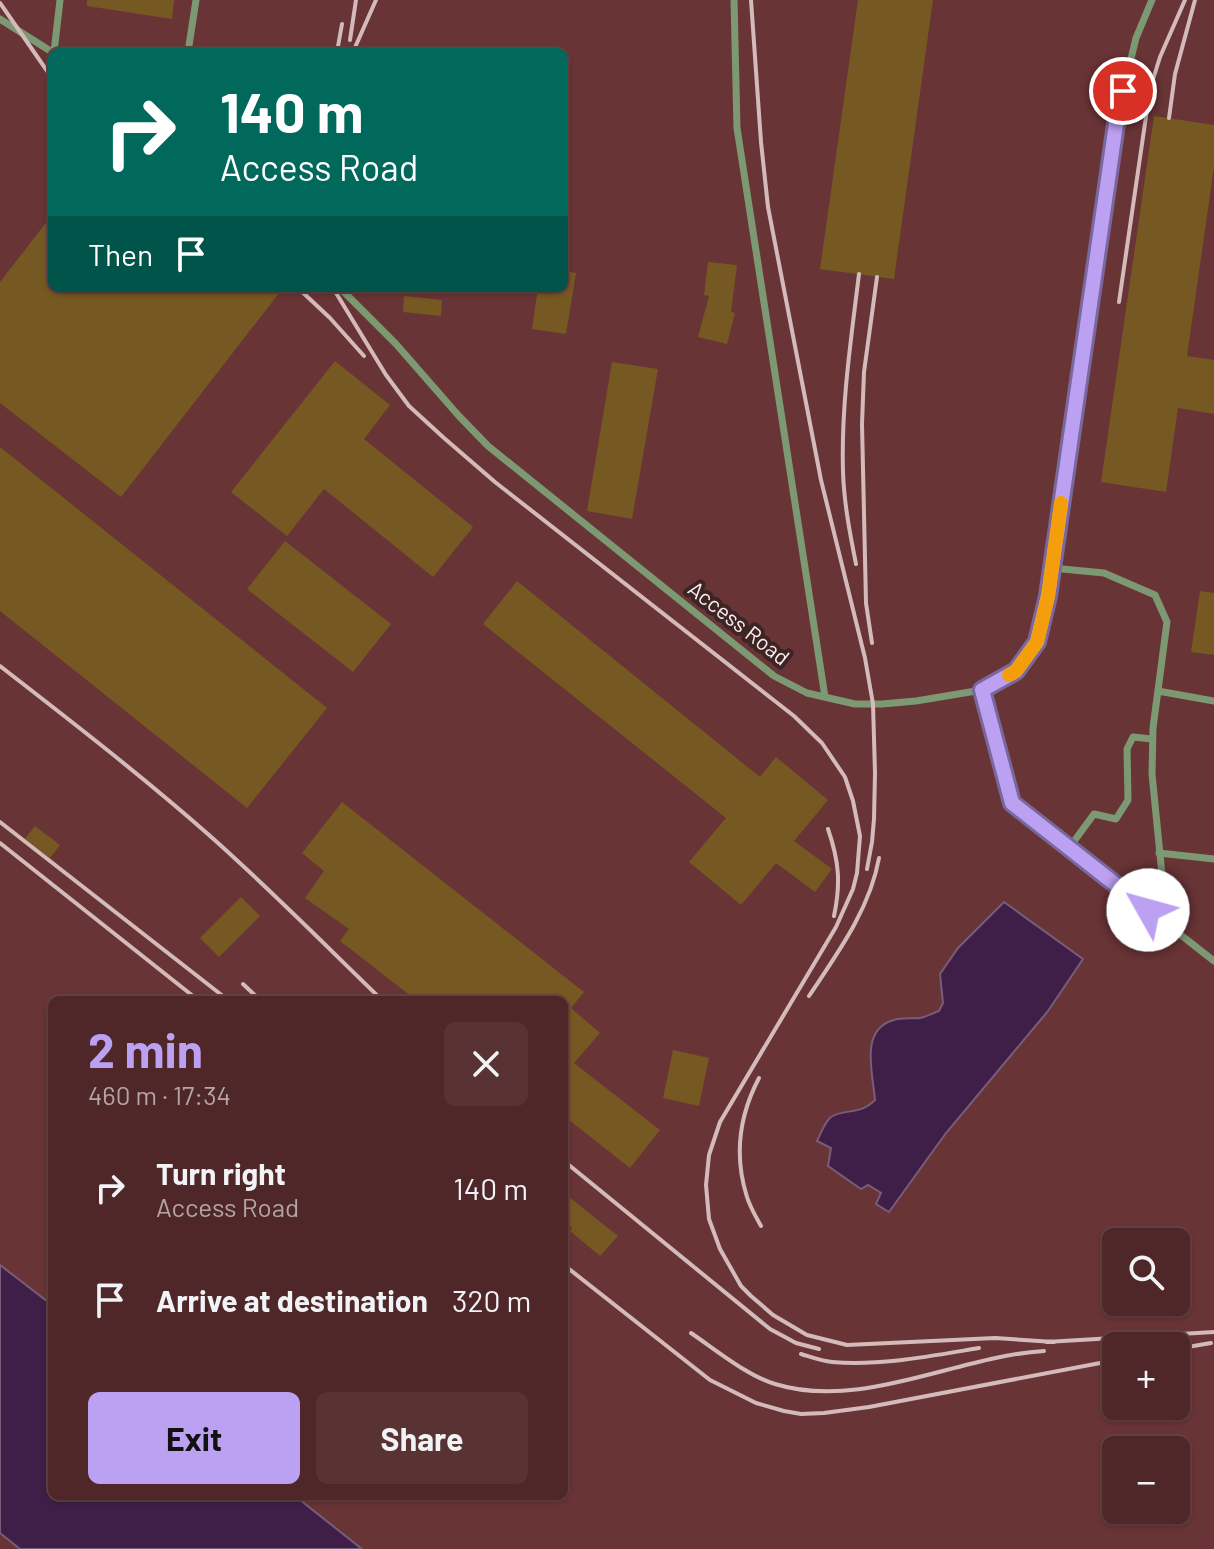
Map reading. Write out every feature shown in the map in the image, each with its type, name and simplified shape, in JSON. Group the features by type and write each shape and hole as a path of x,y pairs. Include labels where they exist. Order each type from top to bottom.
{"lane":[{"path":"54,48 60,0"},
{"path":"189,48 196,0"},
{"path":"734,0 737,128 825,697"},
{"name":"Access Road","path":"344,292 396,344 488,446 774,676 807,693 855,704 916,701 982,690 1016,671 1037,642 1048,596 1117,117 1136,38 1152,0"},
{"path":"0,19 48,49"},
{"path":"1052,568 1104,573 1155,595 1167,622 1152,739 1152,774 1167,925"},
{"path":"982,690 1012,803 1214,961"},
{"path":"1158,691 1214,701"},
{"path":"1069,848 1094,814 1116,819 1128,800 1127,749 1133,737 1152,739"},
{"path":"1159,853 1214,859"}],"shaded area":[{"path":"1004,902 1083,959 1048,1011 946,1133 889,1212 876,1204 881,1193 868,1185 861,1189 828,1166 831,1148 817,1141 831,1117 858,1110 875,1100 871,1054 876,1033 894,1020 920,1018 939,1011 943,1003 940,974 958,948"},
{"path":"0,1265 48,1302 48,1500 300,1500 362,1549 20,1549 0,1533"}],"building":[{"path":"87,0 174,0 172,19 87,6"},
{"path":"858,0 933,0 894,279 820,269"},
{"path":"1154,116 1214,125 1214,167 1187,356 1214,360 1214,414 1178,408 1166,492 1101,482"},
{"path":"48,220 48,292 280,292 121,497 0,403 0,282"},
{"path":"708,262 737,265 731,312 735,313 727,344 698,337 709,296 704,295"},
{"path":"568,272 576,273 566,334 532,329 537,292 568,292"},
{"path":"404,296 442,300 441,316 403,312"},
{"path":"335,361 390,405 364,439 473,527 433,577 324,489 287,536 231,492"},
{"path":"612,362 658,369 632,519 587,511"},
{"path":"0,447 327,708 247,808 0,611"},
{"path":"285,541 391,624 353,672 247,589"},
{"path":"517,581 760,777 776,757 828,800 794,841 832,869 815,892 776,863 741,905 689,862 726,818 483,624"},
{"path":"1200,591 1214,593 1214,655 1191,652"},
{"path":"342,802 584,992 571,1008 600,1033 574,1063 660,1130 630,1168 568,1119 568,996 411,996 340,941 349,929 305,898 324,871 302,853"},
{"path":"35,826 60,845 50,858 25,839"},
{"path":"241,897 260,916 219,957 200,938"},
{"path":"673,1050 709,1058 699,1106 663,1098"},
{"path":"568,1196 618,1236 600,1256 570,1231 572,1228 568,1225"}],"railway":[{"path":"350,40 356,0"},
{"path":"355,48 376,0"},
{"path":"751,0 768,207 821,480 865,658 873,704 874,819 867,869"},
{"path":"1119,302 1150,89 1160,57 1185,0"},
{"path":"1169,118 1175,74 1195,0"},
{"path":"0,3 48,72"},
{"path":"338,48 342,24"},
{"path":"856,564 845,495 843,447 847,373 859,274"},
{"path":"872,643 866,603 862,424 864,372 877,277"},
{"path":"302,292 364,356"},
{"path":"335,292 386,375 409,406 495,482 794,716 822,743 845,777 860,836 853,889 836,927 720,1122 709,1155 706,1185 709,1219 720,1249 741,1286 773,1315 807,1335 847,1345 995,1338 1054,1342"},
{"path":"0,666 209,835 378,996"},
{"path":"0,822 223,996"},
{"path":"828,829 838,872 834,916"},
{"path":"0,843 193,996"},
{"path":"809,996 860,913 875,877 879,858"},
{"path":"243,984 256,996"},
{"path":"759,1078 743,1122 740,1151 747,1197 761,1226"},
{"path":"568,1164 770,1329 796,1343 819,1349"},
{"path":"568,1268 710,1380 756,1403 784,1411 824,1413 869,1407 1102,1363"},
{"path":"1046,1342 1214,1332"},
{"path":"691,1333 753,1375 775,1384 808,1391 875,1387 978,1362 1044,1351"},
{"path":"1190,1347 1211,1343"},
{"path":"801,1354 828,1361 869,1363 979,1348"}],"slow traffic":[{"path":"1009,675 1016,671 1037,642 1048,596 1061,503"}],"route":[{"path":"1123,91 1048,596 1037,642 1016,671 982,690 1012,803 1148,910"}]}
